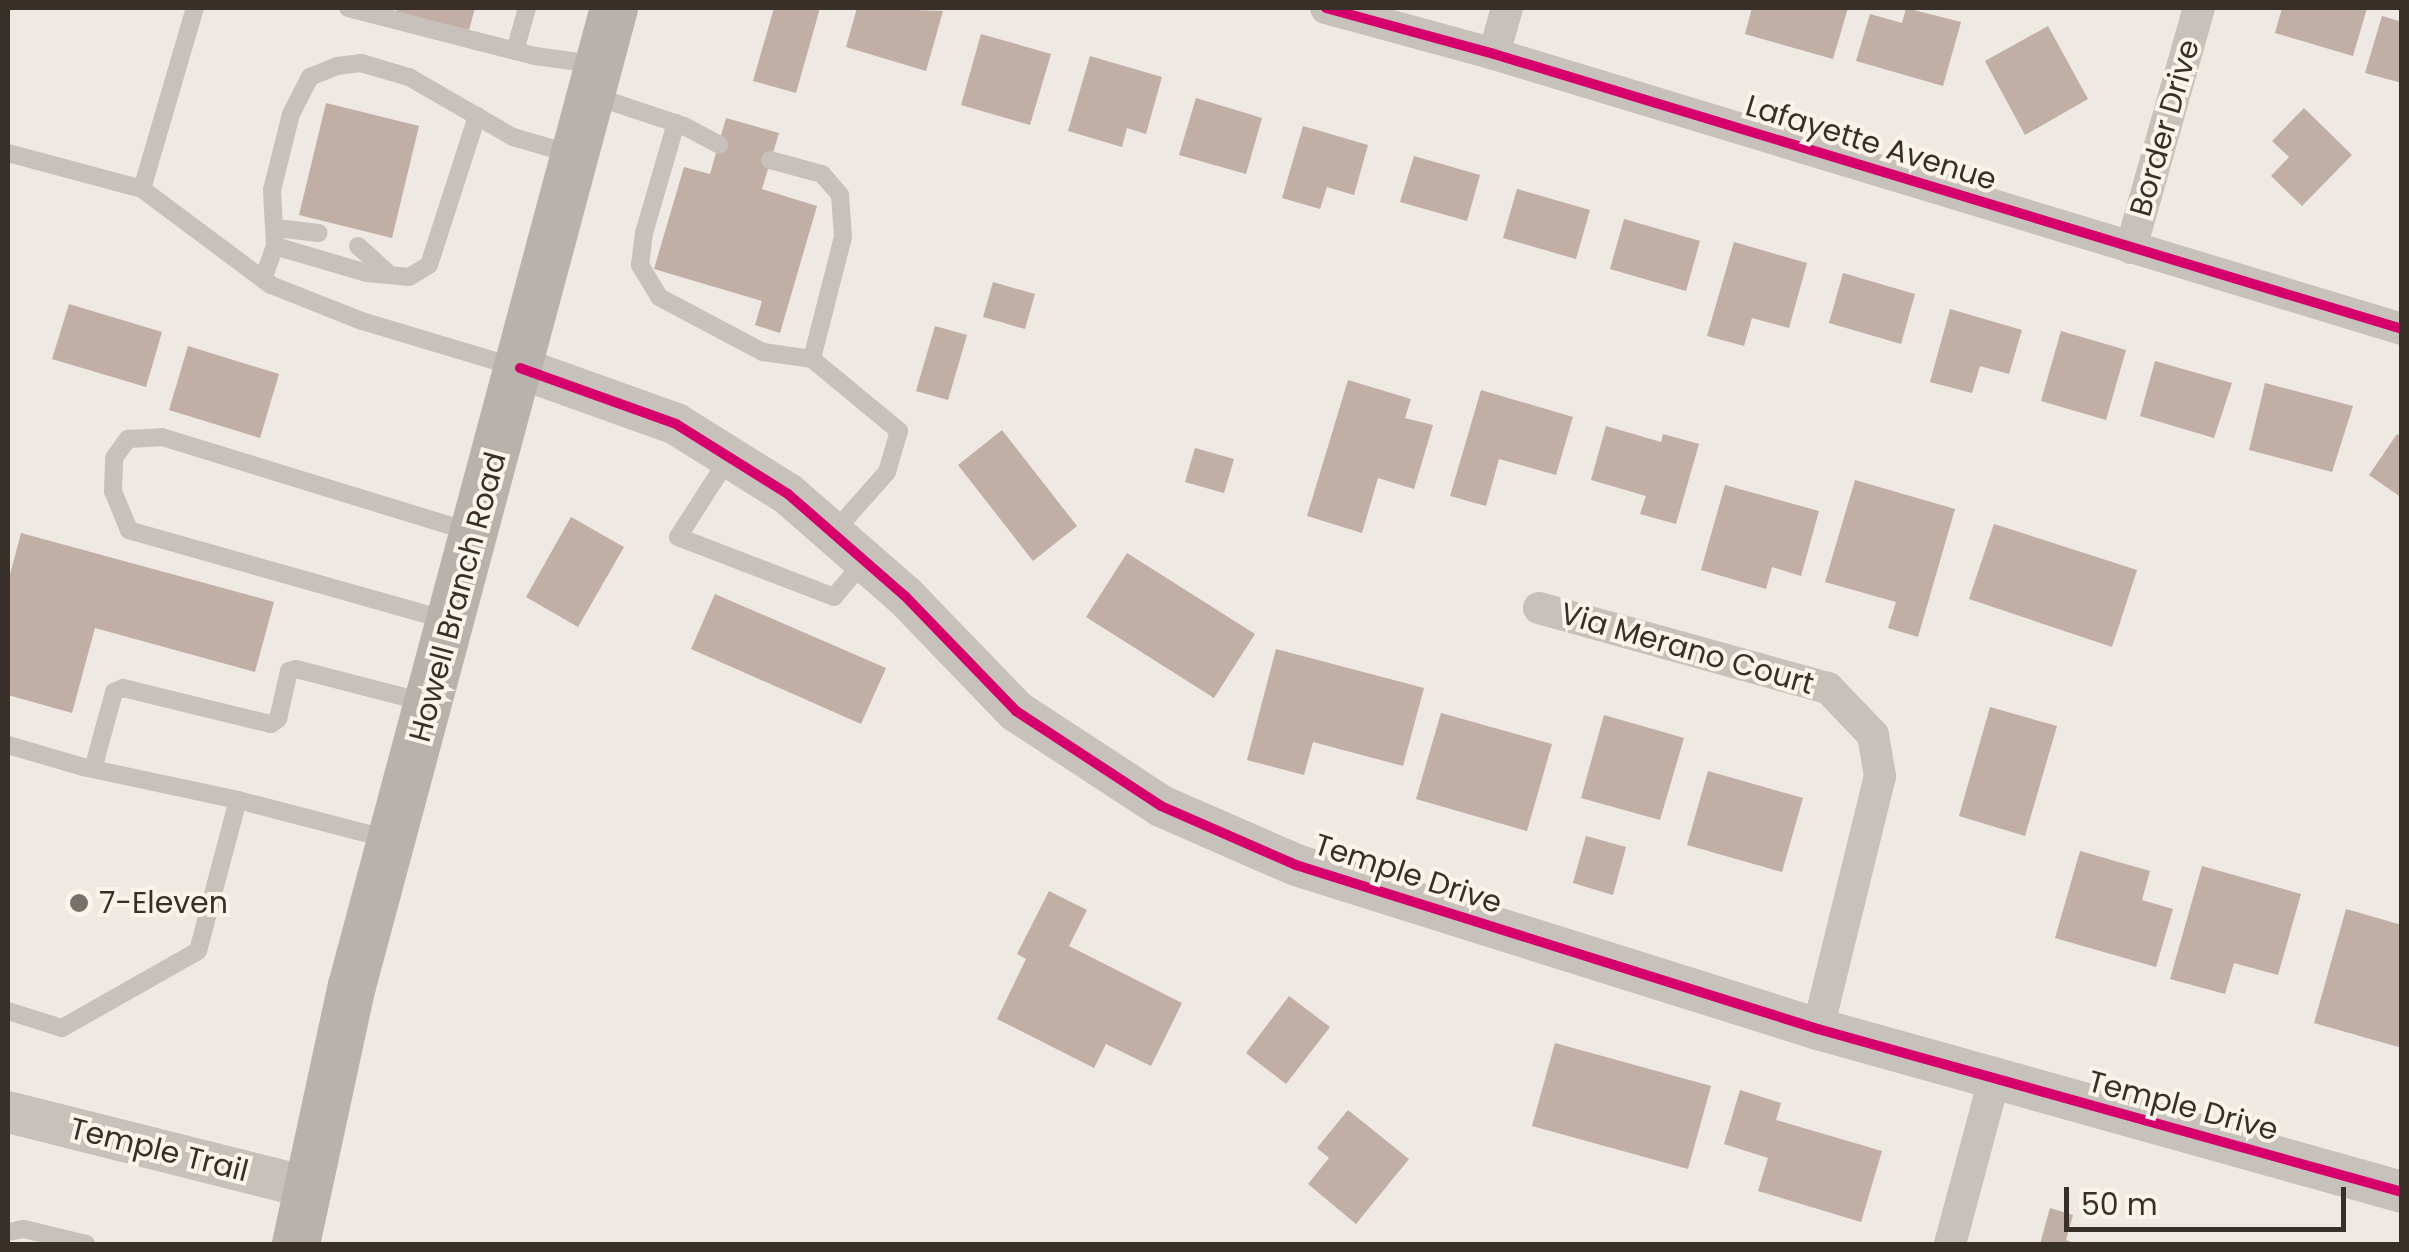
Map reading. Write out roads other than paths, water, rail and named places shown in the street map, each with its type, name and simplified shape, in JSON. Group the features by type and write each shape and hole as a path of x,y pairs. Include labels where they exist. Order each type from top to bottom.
{"main road":[{"name":"Howell Branch Road","path":"296,1244 352,986 614,8"},
{"name":"Howell Branch Road","path":"310,1188 322,1244"}],"street":[{"name":"Lafayette Avenue","path":"1326,8 1494,54 2402,329"},
{"path":"1494,54 1507,8"},
{"name":"Border Drive","path":"2132,248 2199,8"},
{"name":"Temple Drive","path":"520,368 676,424 788,494 904,596 1016,711 1161,806 1296,865 1818,1029 2402,1192"},
{"name":"Via Merano Court","path":"1539,608 1828,688 1873,735 1880,776 1818,1029"},
{"path":"1950,1244 1994,1080"},
{"name":"Temple Trail","path":"8,1112 310,1188"}],"lane":[{"path":"142,189 195,8"},
{"path":"348,8 514,51 595,79 718,146"},
{"path":"514,51 527,8"},
{"path":"263,279 276,237 272,190 291,114 310,77 361,63 420,83 514,136 576,155"},
{"path":"276,237 368,274 409,277 429,265 477,116"},
{"path":"676,123 644,233 640,265 660,297 763,352 812,359 899,431 888,472 832,534"},
{"path":"8,154 142,189 263,279 362,320 520,368"},
{"path":"770,160 822,174 840,194 843,238 812,359"},
{"path":"276,237 319,232"},
{"path":"358,246 391,276"},
{"path":"452,621 129,530 113,491 114,458 128,439 162,438 476,534"},
{"path":"730,456 678,537 834,598 864,561"},
{"path":"93,769 114,692 123,688 271,724 278,720 289,672 296,669 430,703"},
{"path":"8,744 93,769 238,800 392,840"},
{"path":"8,1011 62,1028 198,951 238,800"},
{"path":"8,1232 24,1228 86,1244"}],"place":[{"name":"7-Eleven","path":"79,903"}]}
